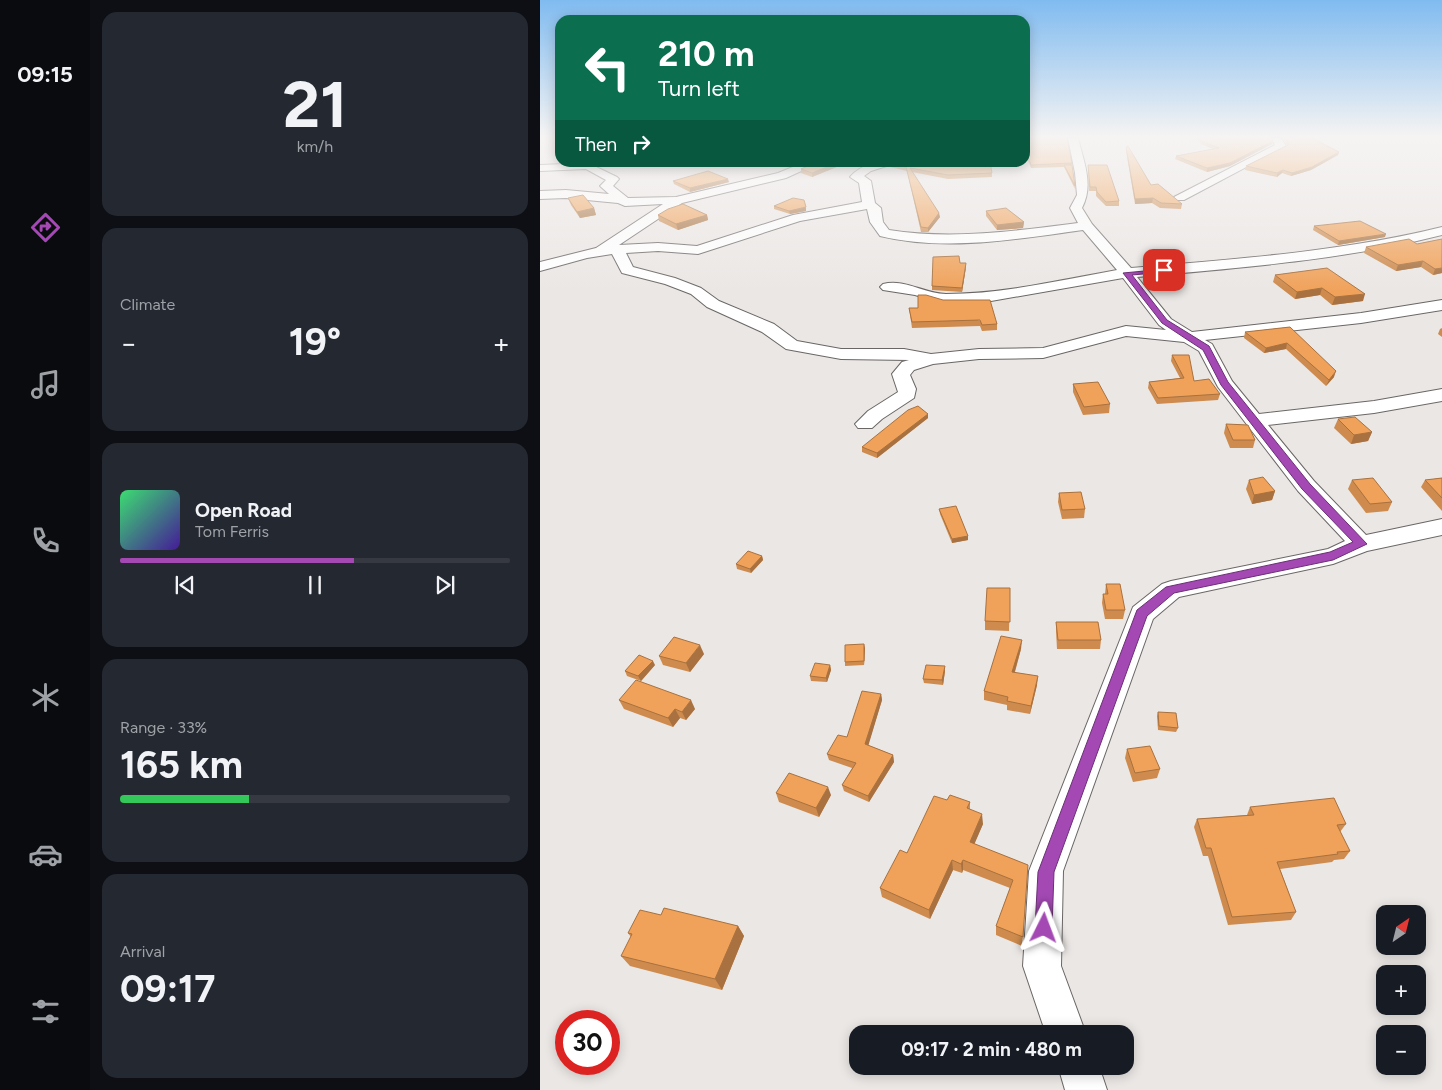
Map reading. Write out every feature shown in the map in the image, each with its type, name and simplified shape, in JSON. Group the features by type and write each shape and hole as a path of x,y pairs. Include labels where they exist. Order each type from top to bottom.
{"street":[{"path":"609,189 620,199"},
{"path":"540,195 566,194 620,199 635,203 678,200 726,189"},
{"path":"866,189 869,206"},
{"path":"1082,189 1083,195 1076,208 1086,226 1127,273 1165,322 1206,348 1224,383 1254,421 1306,486 1361,544"},
{"path":"1180,197 1196,189"},
{"path":"600,251 678,200"},
{"path":"540,267 600,251 617,249 658,247 698,250 790,220 869,206 875,208 877,222 885,233 914,238 989,238 1086,226"},
{"path":"888,288 917,291 943,299 991,296 1127,273 1255,262 1414,238 1442,231"},
{"path":"617,249 628,270 670,281 696,291 713,304 768,328 792,345 842,354 904,354 931,359"},
{"path":"865,424 873,413 899,401 907,394 908,388 901,374 904,370 931,359 979,354 1043,354 1126,331 1188,337 1361,318 1442,305"},
{"path":"1254,421 1374,407 1442,395"},
{"path":"1063,1025 1042,966 1046,872 1142,614 1170,590 1333,556 1361,544 1442,527"},
{"path":"1081,1075 1086,1090"}],"building":[{"path":"911,189 923,189 939,213 928,228 921,227"},
{"path":"1096,189 1115,189 1119,201 1106,202"},
{"path":"1133,189 1164,189 1182,204 1161,203 1153,198 1135,199"},
{"path":"583,195 594,208 577,212 568,198"},
{"path":"793,198 804,200 806,207 789,211 774,206"},
{"path":"683,204 707,215 676,224 658,215 668,209"},
{"path":"1006,208 1024,222 997,225 986,211"},
{"path":"1360,221 1386,234 1339,241 1314,226"},
{"path":"1409,239 1417,244 1442,239 1442,268 1435,269 1423,261 1398,265 1366,247"},
{"path":"959,256 960,263 966,263 962,288 932,286 933,257"},
{"path":"1327,268 1365,294 1335,297 1322,288 1297,292 1275,275"},
{"path":"918,295 926,295 943,300 990,300 997,324 982,325 980,320 912,322 909,308 918,308"},
{"path":"1290,327 1336,371 1329,380 1287,343 1266,348 1245,332"},
{"path":"1172,355 1189,355 1194,381 1209,379 1220,394 1158,398 1149,382 1184,378"},
{"path":"1098,382 1110,404 1084,407 1073,384"},
{"path":"918,406 928,414 877,453 862,447 908,410"},
{"path":"1355,417 1372,432 1354,435 1338,419"},
{"path":"1226,424 1248,425 1255,440 1233,440"},
{"path":"1263,477 1275,491 1254,495 1249,480"},
{"path":"1373,478 1392,502 1370,504 1352,480"},
{"path":"1442,478 1442,498 1425,480"},
{"path":"1081,492 1085,509 1062,510 1059,493"},
{"path":"956,506 968,536 952,539 939,509"},
{"path":"748,551 762,556 750,569 736,564"},
{"path":"1106,584 1120,584 1125,610 1106,610 1103,594 1108,594"},
{"path":"987,588 1010,588 1010,622 985,621"},
{"path":"1056,622 1098,622 1101,640 1058,640"},
{"path":"1001,636 1022,640 1012,672 1038,676 1031,706 1007,701 1008,697 984,691"},
{"path":"674,637 700,645 686,663 659,656"},
{"path":"864,644 864,661 845,662 845,645"},
{"path":"639,655 653,661 638,676 625,671"},
{"path":"815,663 830,665 826,678 810,676"},
{"path":"926,665 945,666 942,680 923,679"},
{"path":"636,680 691,700 682,712 675,709 668,718 619,700"},
{"path":"862,691 881,694 865,744 893,755 868,796 842,785 856,763 827,754 838,735 847,737"},
{"path":"1158,712 1176,713 1178,728 1159,726"},
{"path":"1150,746 1160,769 1135,773 1127,749"},
{"path":"789,773 828,787 816,808 776,793"},
{"path":"950,795 970,802 967,808 982,814 970,842 1028,865 1023,937 996,926 1013,880 963,860 961,864 952,860 929,910 880,888 900,850 907,853 934,796 947,800"},
{"path":"1334,798 1346,824 1337,825 1350,851 1277,862 1296,912 1232,917 1211,848 1206,848 1197,819 1254,815 1250,807"},
{"path":"664,908 738,926 715,979 621,956 632,934 628,933 640,910 661,915"}],"route":[{"path":"1044,928 1046,872 1142,614 1170,590 1333,556 1361,544 1306,486 1224,383 1206,348 1165,322 1127,273 1164,270"}]}
